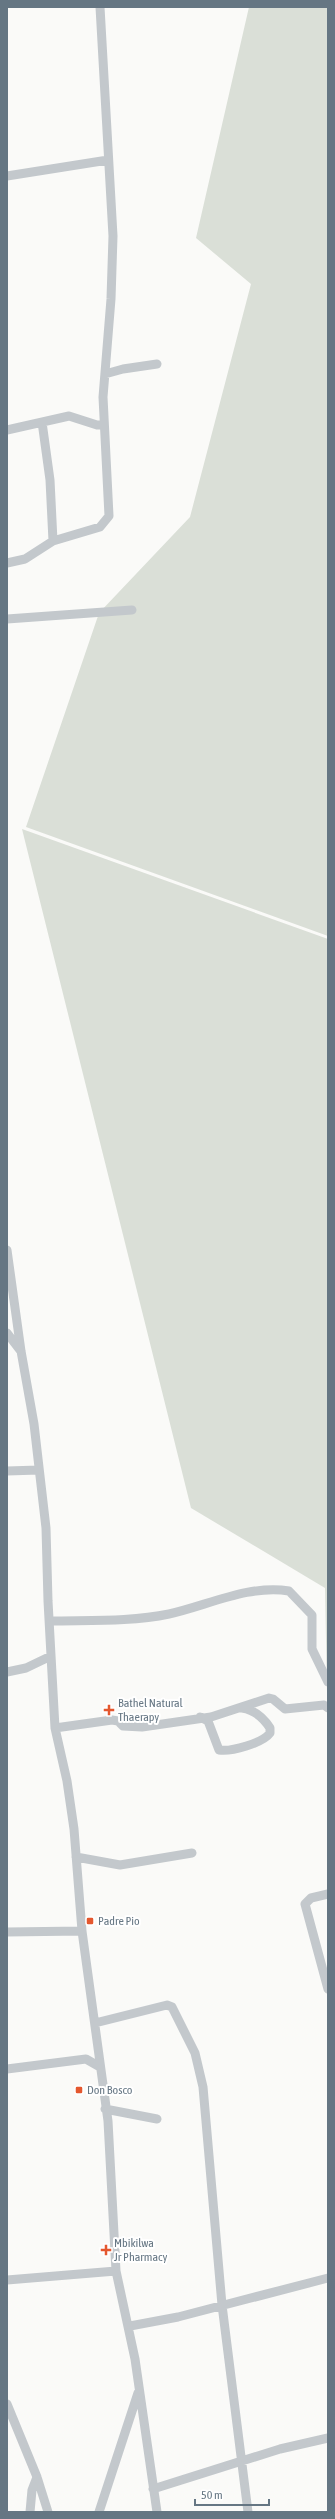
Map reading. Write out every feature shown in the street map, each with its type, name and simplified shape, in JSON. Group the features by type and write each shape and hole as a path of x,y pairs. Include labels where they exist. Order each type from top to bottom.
{"street":[{"path":"7,564 25,559 54,542 100,527 108,519 109,513 104,425 105,374 113,236 100,7"},
{"path":"7,176 108,160"},
{"path":"105,374 123,369 157,364"},
{"path":"7,430 69,416 97,426 104,425"},
{"path":"42,422 50,480 54,542"},
{"path":"7,619 132,610"},
{"path":"7,1250 21,1351 34,1424 46,1528 55,1728 67,1781 76,1857 82,1931 110,2146 116,2271 130,2326 157,2512"},
{"path":"7,1333 21,1351"},
{"path":"7,1471 39,1470"},
{"path":"50,1621 126,1619 168,1614 253,1592 289,1591 312,1615 312,1649 328,1682"},
{"path":"7,1672 26,1668 51,1656"},
{"path":"55,1728 112,1720 118,1721 123,1726 142,1727 199,1717 211,1717 269,1698 273,1699 285,1709 324,1705 328,1708"},
{"path":"199,1717 208,1721 219,1750 236,1749 267,1737 270,1728 265,1721 252,1709 240,1707"},
{"path":"76,1857 120,1865 192,1853"},
{"path":"328,1894 311,1898 305,1904 305,1908 321,1955 328,1989"},
{"path":"7,1932 82,1931"},
{"path":"95,2023 167,2005 172,2007 195,2054 203,2087 222,2305 248,2512"},
{"path":"7,2069 86,2058 100,2066"},
{"path":"105,2109 157,2120"},
{"path":"7,2280 116,2271"},
{"path":"130,2326 178,2317 328,2278"},
{"path":"100,2512 139,2390"},
{"path":"7,2404 37,2477 48,2512"},
{"path":"154,2489 241,2461 328,2438"},
{"path":"30,2512 32,2490 37,2477"}],"shaded area":[{"path":"249,7 328,7 328,936 26,827 99,613 190,517 251,284 196,238"},
{"path":"22,829 328,939 328,1745 325,1588 191,1508"}],"place":[{"name":"Bathel Natural Thaerapy","path":"109,1710"},
{"name":"Padre Pio","path":"90,1921"},
{"name":"Don Bosco","path":"79,2090"},
{"name":"Mbikilwa Jr Pharmacy","path":"106,2250"}]}
